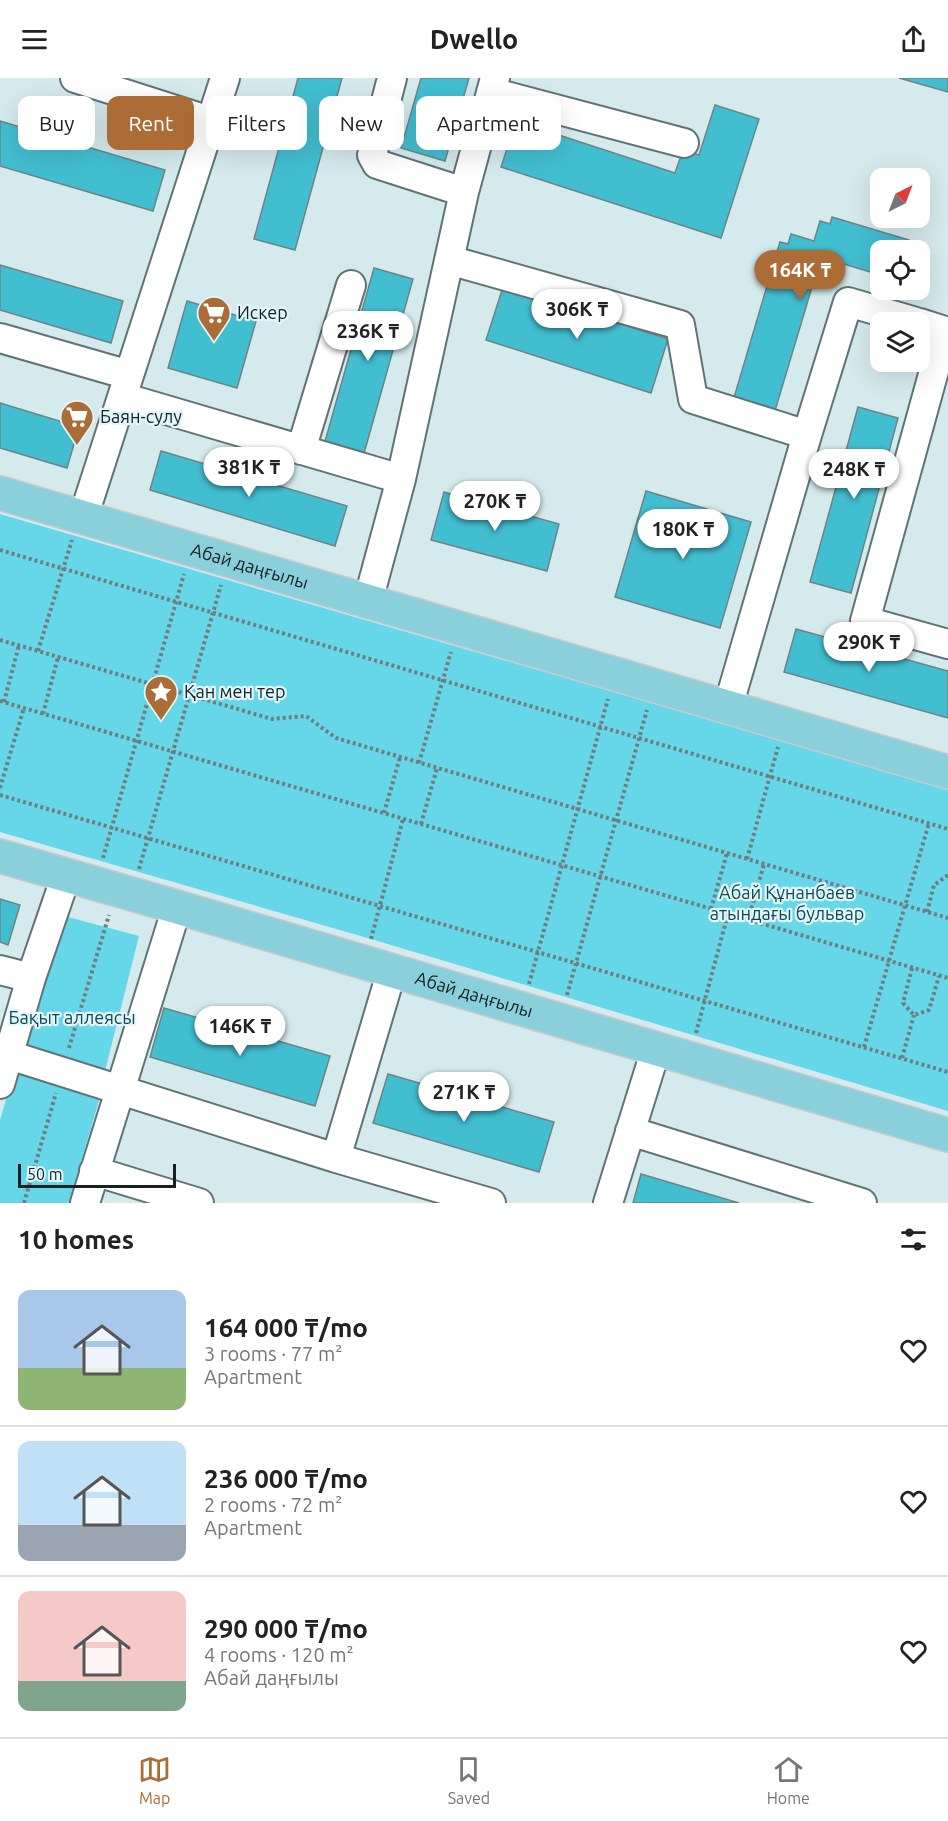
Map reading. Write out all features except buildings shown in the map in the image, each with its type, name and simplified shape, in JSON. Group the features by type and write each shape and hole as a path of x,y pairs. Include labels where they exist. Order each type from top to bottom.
{"main road":[{"name":"Абай даңғылы","path":"0,493 78,526 368,602 948,772"},
{"name":"Абай даңғылы","path":"0,856 948,1135"}],"lane":[{"path":"75,78 206,120"},
{"path":"219,96 225,78"},
{"path":"392,78 372,155 377,164 464,192"},
{"path":"368,602 401,479 464,192 493,85 684,143"},
{"path":"78,526 206,133"},
{"path":"449,260 680,325 693,399 807,435"},
{"path":"301,450 351,285"},
{"path":"728,707 848,302 881,312"},
{"path":"930,327 945,331 866,621 948,644"},
{"path":"0,338 301,450 401,479"},
{"path":"0,1084 31,978 66,876"},
{"path":"85,1203 118,1090 177,907"},
{"path":"0,970 31,978"},
{"path":"336,1158 392,970"},
{"path":"608,1203 656,1049"},
{"path":"9,1055 336,1158 491,1203"},
{"path":"630,1131 862,1203"},
{"path":"94,1172 199,1203"}],"path":[{"path":"38,651 78,526"},
{"path":"0,550 948,829"},
{"path":"102,862 186,568"},
{"path":"138,873 223,579"},
{"path":"0,640 272,719 306,716 336,738 948,918"},
{"path":"19,645 2,702 948,978"},
{"path":"419,763 453,646"},
{"path":"42,714 58,657"},
{"path":"528,988 610,691"},
{"path":"566,999 649,703"},
{"path":"0,788 24,708"},
{"path":"747,859 780,741"},
{"path":"384,813 400,757"},
{"path":"421,824 437,768"},
{"path":"0,795 948,1072"},
{"path":"371,939 403,819"},
{"path":"864,1047 929,823"},
{"path":"711,909 727,853"},
{"path":"748,920 764,864"},
{"path":"927,912 934,885 948,875"},
{"path":"695,1037 728,914"},
{"path":"912,968 903,1003 914,1015"},
{"path":"914,1015 929,1010 939,976"},
{"path":"902,1058 914,1015"}],"green space":[{"name":"Абай Құнанбаев атындағы бульвар","path":"0,514 948,789 948,1111 371,939 0,832"},
{"name":"Бақыт аллеясы","path":"57,914 139,936 103,1079 35,1056 18,1040"},
{"name":"Бақыт аллеясы","path":"14,1072 100,1097 69,1203 0,1203 0,1120"}],"place":[{"name":"Искер","path":"214,342"},
{"name":"Баян-сулу","path":"77,446"},
{"name":"Қан мен тер","path":"161,721"}]}
